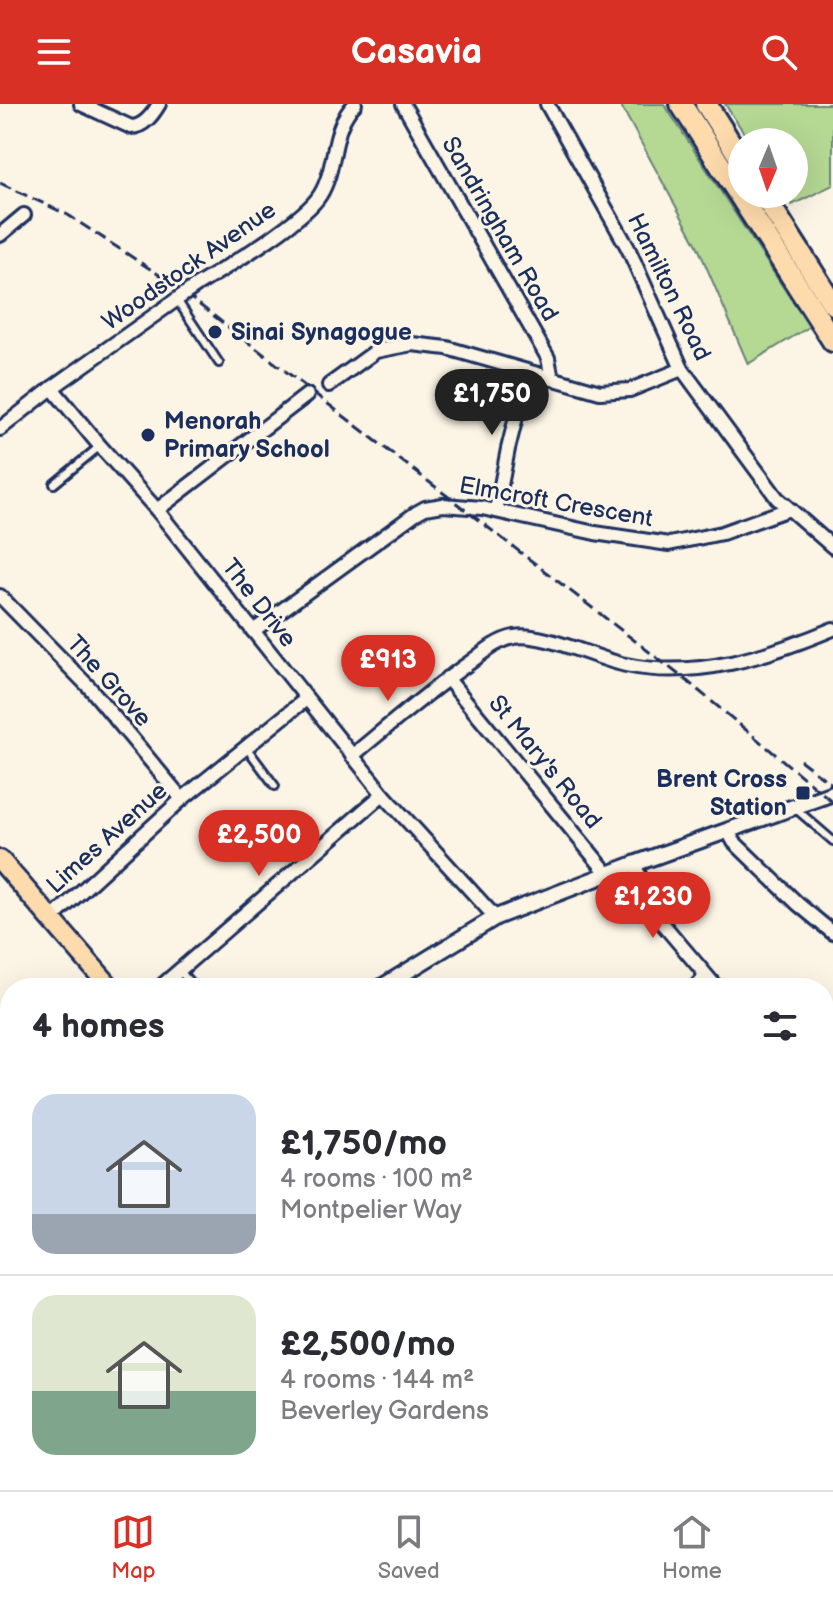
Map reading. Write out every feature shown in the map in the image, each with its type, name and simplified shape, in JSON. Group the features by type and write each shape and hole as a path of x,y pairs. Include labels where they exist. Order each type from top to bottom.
{"highway":[{"path":"681,104 833,341"},
{"path":"706,104 728,139"},
{"path":"772,208 833,304"}],"main road":[{"path":"0,860 97,978"}],"street":[{"path":"81,104 120,124 137,127 153,114 159,104"},
{"name":"Sandringham Road","path":"403,104 548,358 552,379"},
{"name":"Hamilton Road","path":"547,104 628,248 682,369 777,498 833,547"},
{"name":"Woodstock Avenue","path":"0,429 52,388 314,203 325,185 338,131 348,107"},
{"path":"0,235 24,215"},
{"path":"329,385 376,351 412,344 447,348 590,391 630,390 682,369"},
{"path":"496,511 527,373"},
{"name":"The Drive","path":"52,388 157,510 383,794 495,917"},
{"path":"157,510 307,395"},
{"name":"Elmcroft Crescent","path":"253,631 425,508 443,505 496,511 595,533 669,544 722,533 789,509"},
{"name":"The Grove","path":"0,596 90,688 182,799"},
{"path":"352,756 447,678 498,642 522,635 625,665 674,670 763,655 833,629"},
{"name":"St Mary's Road","path":"447,678 608,874"},
{"name":"Limes Avenue","path":"50,920 182,799 306,699"},
{"path":"396,978 495,917 833,793"},
{"path":"170,978 383,794"},
{"path":"728,831 734,842 833,933"},
{"path":"634,864 662,923 706,976"}],"lane":[{"path":"180,298 219,363"},
{"path":"54,484 100,446"},
{"path":"246,747 275,786"},
{"path":"794,807 833,841"},
{"path":"179,970 186,978"}],"green space":[{"path":"620,104 664,104 728,202 728,208 732,208 809,327 748,364 697,245"},
{"path":"725,104 833,104 833,185 808,197 808,128 741,128"}],"railway":[{"path":"0,183 68,215 170,282 687,681 833,802"},
{"path":"800,760 833,785"}],"place":[{"name":"Sinai Synagogue","path":"215,332"},
{"name":"Menorah Primary School","path":"148,435"},
{"name":"Brent Cross Station","path":"803,793"}]}
